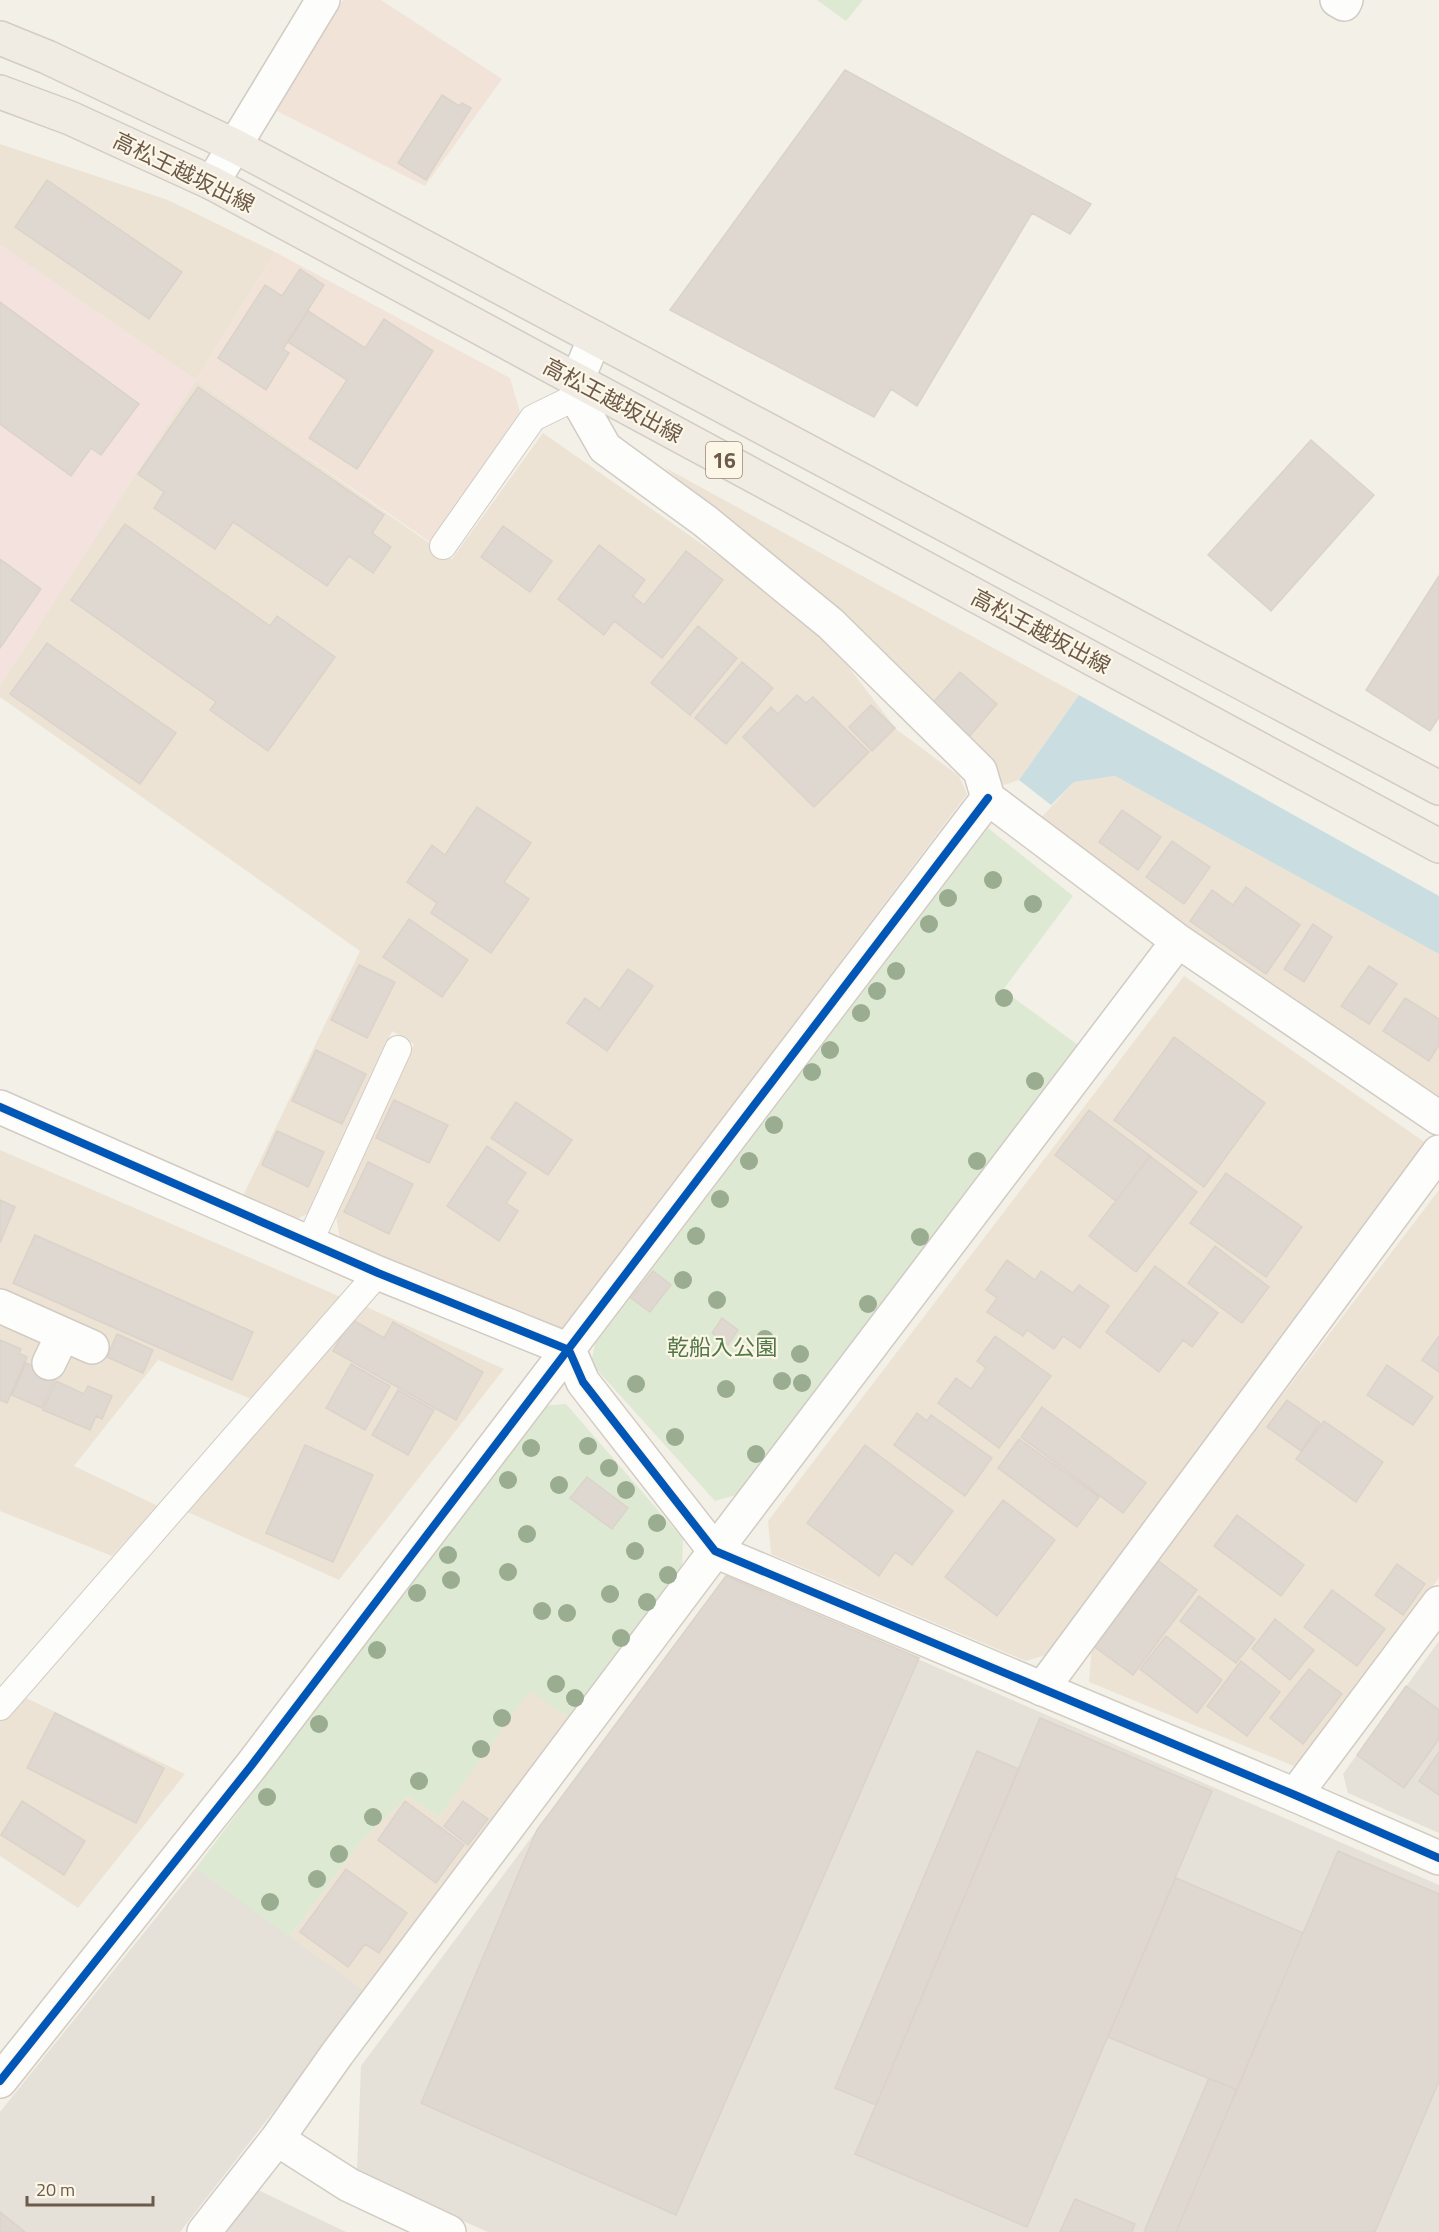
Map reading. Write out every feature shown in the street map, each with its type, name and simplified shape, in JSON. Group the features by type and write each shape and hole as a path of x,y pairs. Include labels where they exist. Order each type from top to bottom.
{"main road":[{"name":"高松王越坂出線","path":"0,38 47,57 235,147 1439,788"},
{"name":"高松王越坂出線","path":"0,92 70,118 212,183 576,389 1439,846"}],"street":[{"path":"1337,0 1344,4 1346,0"},
{"path":"212,183 235,147 313,4"},
{"path":"594,338 576,389 605,448 705,521 831,624 980,771 988,798 1178,941 1439,1118"},
{"path":"0,2081 251,1766 988,798"},
{"path":"204,2232 277,2139 337,2054 715,1551 1178,941"},
{"path":"0,1107 378,1273 568,1350 588,1389 715,1551 1439,1858"},
{"path":"1042,1689 1439,1152"},
{"path":"0,1306 56,1348 92,1347"},
{"path":"1295,1795 1439,1603"},
{"path":"277,2139 349,2185 449,2232"}],"lane":[{"path":"443,546 533,418 576,389"},
{"path":"309,1243 398,1049"},
{"path":"0,1707 378,1273"}],"shaded area":[{"path":"343,0 381,0 502,79 425,186 277,111"},
{"path":"0,144 168,200 275,252 196,380 0,245"},
{"path":"0,245 196,380 0,686"},
{"path":"275,252 510,378 520,412 430,542 196,380"},
{"path":"196,380 452,559 543,433 815,623 896,729 959,776 967,794 563,1330 340,1239 336,1216 414,1044 392,1031 310,1213 294,1220 243,1196 360,951 0,697 0,686"},
{"path":"664,467 1079,695 1019,780 1004,785 844,623"},
{"path":"1079,695 1439,896 1439,954 1115,776 1074,782 1051,805 1019,780"},
{"path":"1115,776 1439,954 1439,1096 1189,930 1039,820 1074,782"},
{"path":"1184,976 1429,1145 1049,1654 1026,1661 771,1554 768,1521"},
{"path":"0,1150 341,1297 251,1399 158,1360 74,1466 158,1506 112,1556 0,1511 0,1317 64,1356 76,1350 93,1357 104,1334 0,1289"},
{"path":"1439,1190 1439,1578 1296,1767 1089,1682 1092,1645"},
{"path":"362,1305 504,1369 339,1580 181,1509"},
{"path":"726,1576 1439,1885 1439,2232 488,2232 357,2174 361,2066"},
{"path":"1439,1641 1439,1833 1348,1793 1343,1774"},
{"path":"530,1690 569,1718 366,1992 289,1937 360,1843 408,1796 439,1817"},
{"path":"20,1695 185,1774 78,1908 0,1856 0,1719"},
{"path":"196,1868 366,1992 180,2232 0,2232 0,2112"},
{"path":"256,2189 346,2232 223,2232"}],"green space":[{"path":"817,0 863,0 846,21"},
{"name":"乾船入公園","path":"988,828 1073,896 1003,990 1078,1045 743,1493 715,1501 591,1363 595,1344"},
{"path":"566,1404 683,1539 682,1572 569,1718 530,1691 439,1817 408,1796 360,1843 289,1937 196,1868 543,1406"}],"building":[{"path":"845,70 1091,204 1070,234 1032,213 917,406 891,389 874,417 670,310"},
{"path":"442,95 459,106 462,103 471,108 426,180 398,163"},
{"path":"47,180 182,272 149,319 15,227"},
{"path":"300,269 324,285 283,349 289,353 266,390 218,358 265,285 282,296"},
{"path":"0,302 139,404 101,455 91,448 71,476 0,424"},
{"path":"308,311 365,348 384,319 433,351 357,469 309,438 347,380 288,342"},
{"path":"198,387 384,515 372,533 391,547 373,573 349,556 327,586 233,522 215,549 154,508 164,492 138,474"},
{"path":"1311,440 1374,495 1271,611 1208,555"},
{"path":"125,524 270,626 277,616 335,657 268,751 210,710 216,702 71,600"},
{"path":"503,526 552,561 530,592 481,557"},
{"path":"599,545 645,580 633,596 644,605 686,551 723,580 662,658 614,621 604,635 558,599"},
{"path":"0,559 41,589 0,648"},
{"path":"1439,576 1439,717 1430,731 1366,690"},
{"path":"698,626 737,658 690,715 651,683"},
{"path":"47,643 176,733 140,784 10,694"},
{"path":"742,662 773,688 726,744 695,718"},
{"path":"960,672 997,704 969,737 931,705"},
{"path":"797,695 806,703 813,697 869,752 814,807 743,737 771,707 778,714"},
{"path":"871,705 895,728 872,751 849,727"},
{"path":"477,807 531,843 504,882 529,899 491,953 431,913 437,903 407,882 432,845 445,855"},
{"path":"1122,810 1161,837 1138,870 1099,842"},
{"path":"1172,841 1210,867 1184,904 1146,877"},
{"path":"1246,887 1300,925 1266,974 1190,921 1212,890 1233,905"},
{"path":"409,919 468,960 442,997 383,957"},
{"path":"1313,924 1332,937 1304,982 1284,969"},
{"path":"359,965 395,982 367,1038 331,1020"},
{"path":"1369,966 1397,984 1369,1024 1341,1006"},
{"path":"628,969 653,986 607,1051 567,1023 585,998 600,1009"},
{"path":"1405,998 1439,1019 1439,1045 1429,1061 1383,1031"},
{"path":"1174,1037 1265,1103 1204,1187 1114,1120"},
{"path":"316,1050 366,1074 342,1124 292,1101"},
{"path":"394,1100 448,1125 429,1163 376,1138"},
{"path":"516,1102 572,1140 548,1175 491,1138"},
{"path":"1089,1110 1150,1156 1116,1201 1055,1155"},
{"path":"277,1131 324,1152 308,1187 262,1165"},
{"path":"487,1146 526,1173 506,1203 518,1211 499,1241 447,1206"},
{"path":"1150,1156 1197,1192 1136,1272 1089,1236"},
{"path":"368,1162 413,1184 389,1234 344,1212"},
{"path":"1226,1173 1302,1227 1266,1277 1190,1223"},
{"path":"0,1200 15,1207 0,1243"},
{"path":"35,1235 253,1332 232,1380 13,1283"},
{"path":"1215,1246 1269,1287 1242,1323 1188,1283"},
{"path":"1007,1260 1035,1280 1041,1271 1073,1293 1079,1285 1109,1306 1080,1348 1063,1336 1054,1349 1027,1330 1023,1336 987,1312 997,1298 986,1290"},
{"path":"1155,1266 1218,1313 1192,1347 1183,1340 1159,1372 1106,1332"},
{"path":"653,1271 671,1285 650,1312 631,1298"},
{"path":"722,1318 738,1330 728,1345 712,1333"},
{"path":"351,1319 384,1338 393,1322 483,1372 456,1420 333,1351"},
{"path":"117,1334 153,1350 143,1373 107,1357"},
{"path":"995,1336 1051,1376 999,1448 938,1403 956,1378 971,1389 986,1368 977,1361"},
{"path":"1439,1336 1439,1372 1422,1360"},
{"path":"0,1340 21,1349 19,1353 27,1357 7,1403 0,1400"},
{"path":"26,1363 56,1376 42,1408 12,1395"},
{"path":"351,1364 390,1386 365,1430 326,1408"},
{"path":"1387,1365 1433,1397 1413,1425 1367,1395"},
{"path":"56,1381 84,1394 88,1386 112,1396 102,1419 96,1416 90,1430 43,1410"},
{"path":"398,1390 434,1410 408,1455 372,1435"},
{"path":"1287,1400 1320,1423 1301,1451 1267,1427"},
{"path":"1042,1407 1146,1483 1123,1513 1021,1437"},
{"path":"917,1413 927,1421 931,1415 992,1458 965,1496 894,1445"},
{"path":"1324,1421 1383,1462 1356,1502 1296,1459"},
{"path":"1019,1439 1099,1497 1077,1527 998,1468"},
{"path":"305,1445 373,1475 333,1562 266,1533"},
{"path":"865,1445 953,1511 912,1565 895,1552 879,1576 807,1523"},
{"path":"587,1477 628,1508 612,1529 570,1498"},
{"path":"1003,1500 1055,1540 997,1616 945,1577"},
{"path":"1237,1515 1304,1565 1281,1596 1214,1546"},
{"path":"1157,1560 1197,1590 1133,1675 1092,1645"},
{"path":"1397,1564 1425,1584 1403,1615 1375,1595"},
{"path":"726,1576 919,1658 676,2215 421,2103 537,1830"},
{"path":"1332,1590 1385,1629 1357,1666 1304,1627"},
{"path":"1199,1596 1255,1639 1236,1663 1180,1621"},
{"path":"1275,1619 1314,1650 1290,1680 1252,1649"},
{"path":"1166,1636 1222,1680 1197,1713 1140,1669"},
{"path":"1241,1661 1280,1692 1247,1736 1207,1706"},
{"path":"1309,1669 1342,1694 1303,1744 1270,1718"},
{"path":"1406,1686 1439,1710 1439,1739 1404,1788 1357,1755"},
{"path":"55,1713 164,1768 136,1823 27,1768"},
{"path":"1040,1718 1212,1791 1027,2227 855,2154"},
{"path":"977,1751 1019,1769 876,2105 835,2088"},
{"path":"1439,1752 1439,1795 1419,1781"},
{"path":"22,1801 85,1841 64,1875 1,1835"},
{"path":"405,1801 464,1845 436,1883 378,1840"},
{"path":"463,1801 488,1819 468,1845 444,1826"},
{"path":"1338,1851 1439,1894 1439,2081 1375,2232 1176,2232"},
{"path":"346,1869 407,1913 379,1953 365,1944 348,1967 300,1932"},
{"path":"1176,1878 1303,1933 1237,2090 1108,2037"},
{"path":"1209,2078 1237,2090 1176,2232 1144,2232"},
{"path":"1075,2199 1135,2224 1132,2232 1060,2232"},
{"path":"0,2212 25,2232 0,2232"}],"cycle path":[{"path":"0,2081 251,1766 988,798"},
{"path":"0,1107 378,1273 569,1350 583,1382 715,1551 1439,1858"}]}
